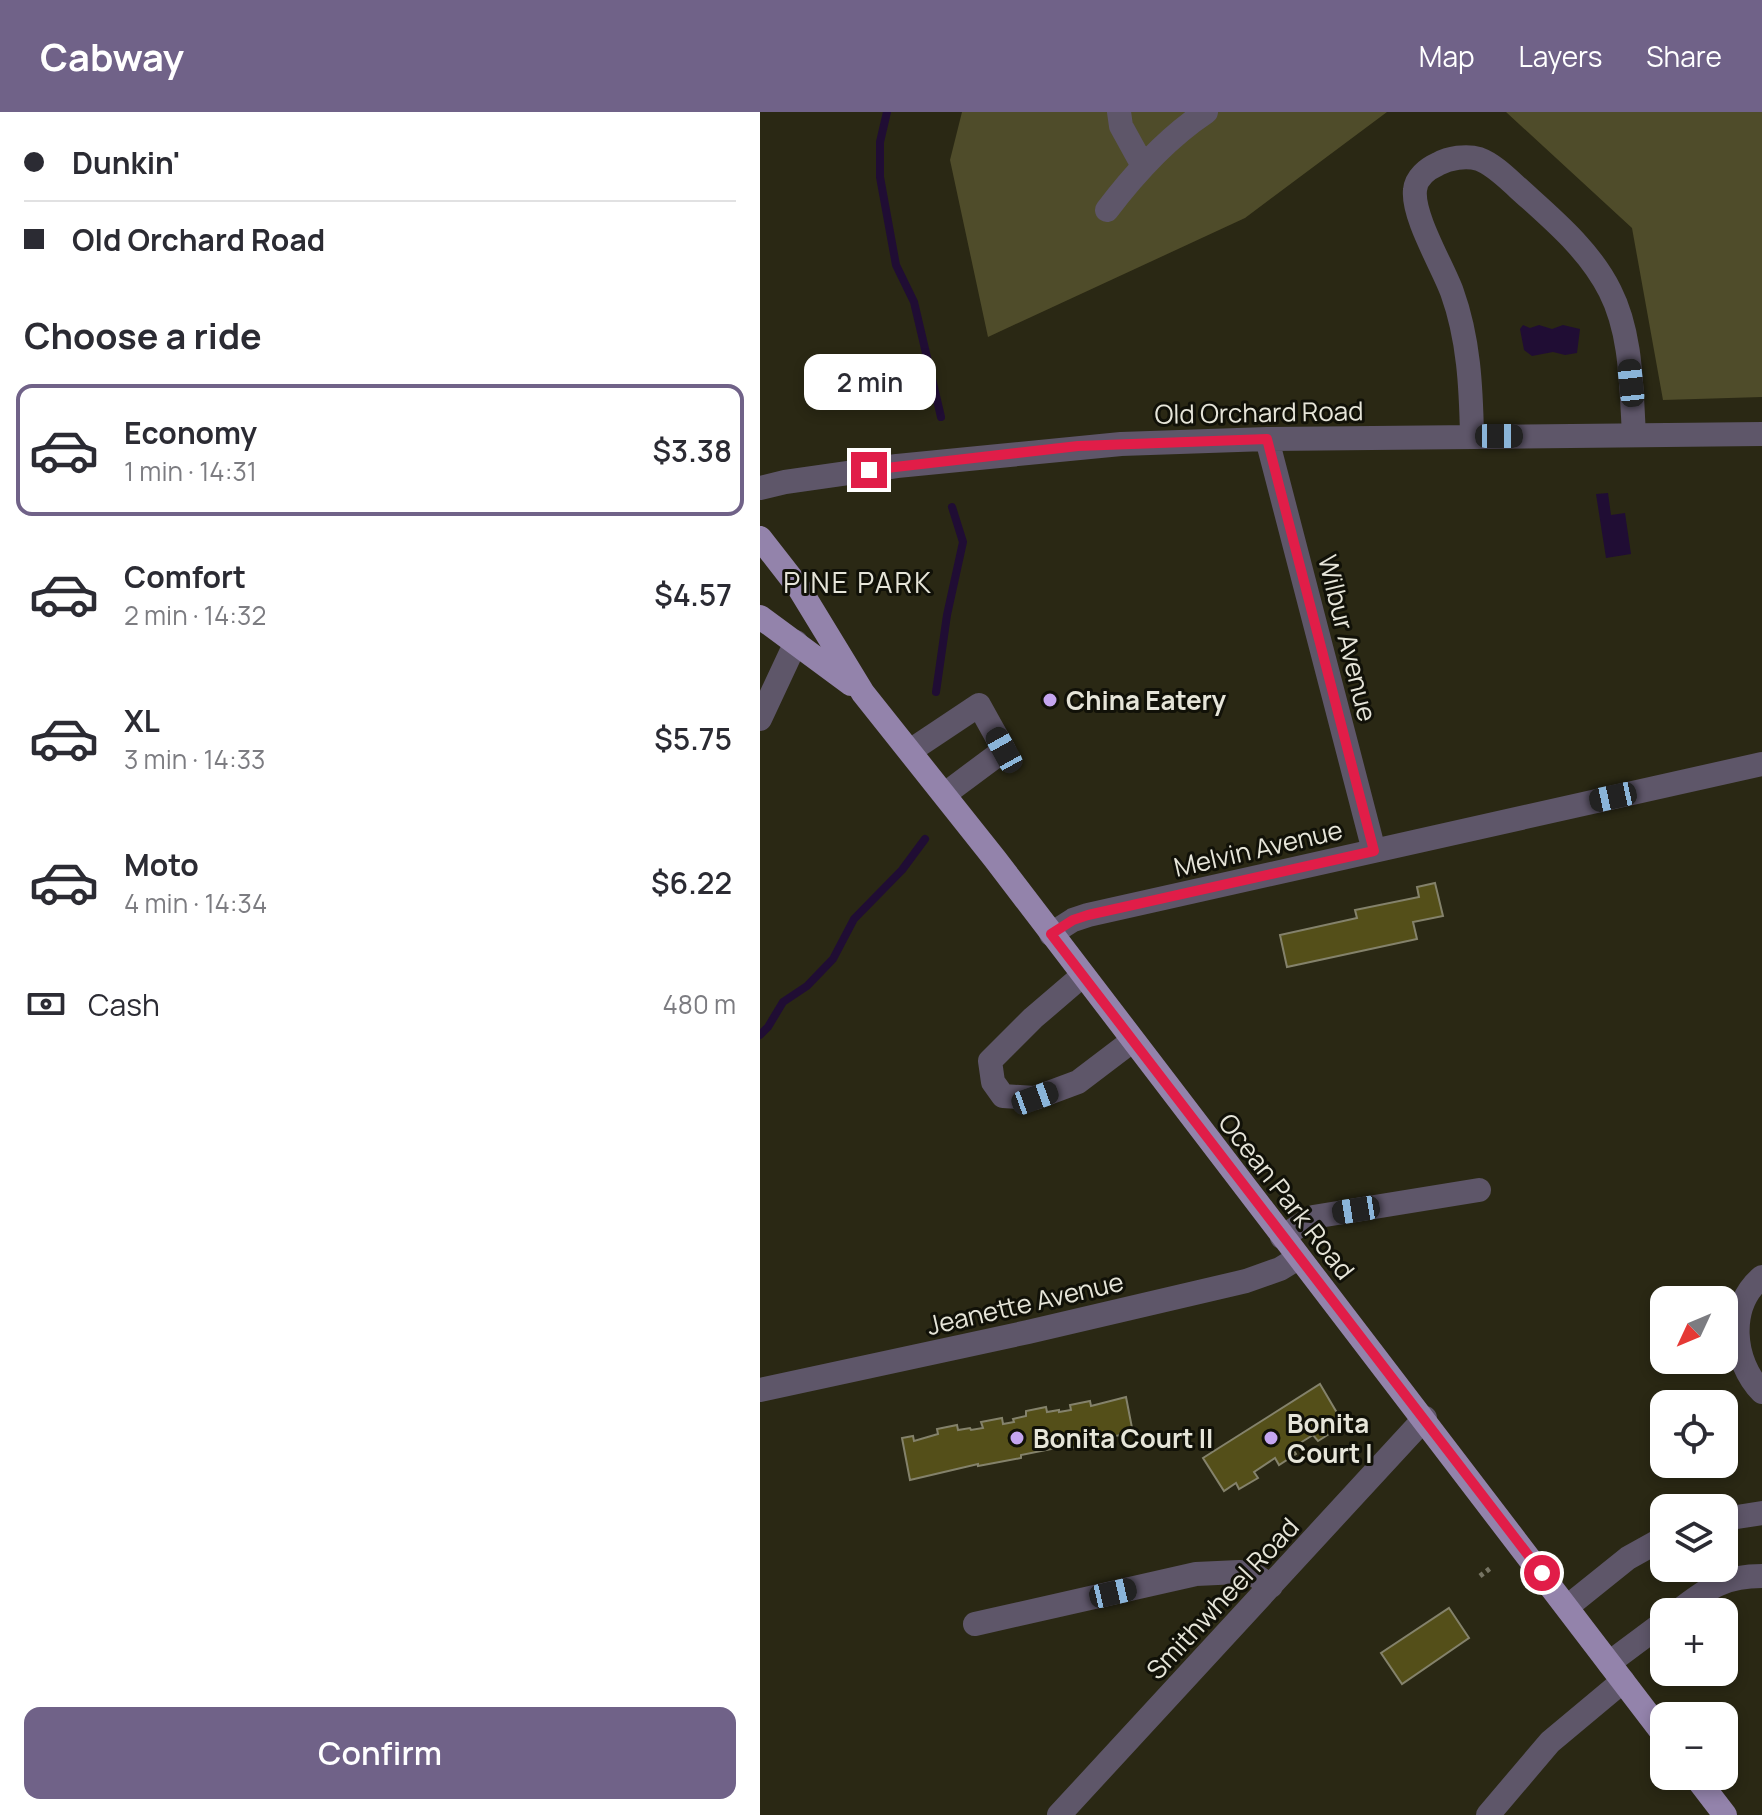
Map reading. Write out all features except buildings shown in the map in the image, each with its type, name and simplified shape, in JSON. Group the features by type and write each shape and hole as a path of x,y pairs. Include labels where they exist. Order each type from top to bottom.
{"main road":[{"path":"760,538 799,588 863,693"},
{"path":"760,617 863,693"},
{"name":"Ocean Park Road","path":"863,693 945,794 1298,1258 1425,1418 1650,1717"},
{"path":"1706,1790 1725,1815"}],"street":[{"path":"1119,112 1121,126 1143,166"},
{"path":"1107,210 1143,166 1206,112"},
{"path":"1472,436 1466,345 1452,292 1419,212 1415,191 1425,171 1439,163 1466,157 1490,165 1512,183 1578,244 1600,274 1622,320 1634,434"},
{"name":"Old Orchard Road","path":"760,488 897,466 1078,446 1267,439 1762,434"},
{"name":"Wilbur Avenue","path":"1267,439 1374,851"},
{"path":"760,719 796,642"},
{"path":"910,751 979,705 1004,750 945,794"},
{"name":"Melvin Avenue","path":"1051,934 1073,920 1088,915 1762,764"},
{"path":"1082,976 1033,1018 990,1061 993,1082 1003,1096 1035,1098 1078,1082 1132,1041"},
{"path":"1282,1237 1313,1217 1479,1190"},
{"name":"Jeanette Avenue","path":"760,1390 1246,1281 1271,1273 1298,1258"},
{"path":"1762,1277 1751,1286 1742,1303 1736,1327 1748,1374 1762,1392"},
{"name":"Smithwheel Road","path":"1059,1815 1425,1418"},
{"path":"1738,1517 1762,1513"},
{"path":"1567,1607 1628,1558 1650,1546"},
{"path":"975,1624 1196,1574 1253,1574 1271,1586"},
{"path":"1738,1577 1762,1576"},
{"path":"1690,1598 1704,1582"},
{"path":"1488,1815 1550,1742 1650,1637"}],"path":[{"path":"1480,1576 1492,1567"}],"shaded area":[{"path":"962,112 1387,112 1245,218 988,337 950,160"},
{"path":"1506,112 1762,112 1762,397 1663,400 1632,228"},
{"path":"1523,325 1552,329 1563,325 1580,329 1577,353 1565,355 1553,352 1532,356 1524,350 1520,329"},
{"path":"1608,493 1611,515 1625,513 1631,554 1606,558 1596,494"}],"waterway":[{"path":"887,112 880,142 880,177 896,265 914,302 941,417"},
{"path":"936,692 947,615 963,542 952,507"},
{"path":"760,1035 783,1002 807,986 833,959 854,919 902,870 925,839"}],"place":[{"name":"China Eatery","path":"1050,700"},
{"name":"Bonita Court II","path":"1017,1438"},
{"name":"Bonita Court I","path":"1271,1438"}],"district":[{"name":"PINE PARK","path":"858,582"}],"route":[{"path":"869,470 1078,446 1267,439 1374,851 1088,915 1073,920 1051,934 1542,1573"}]}
